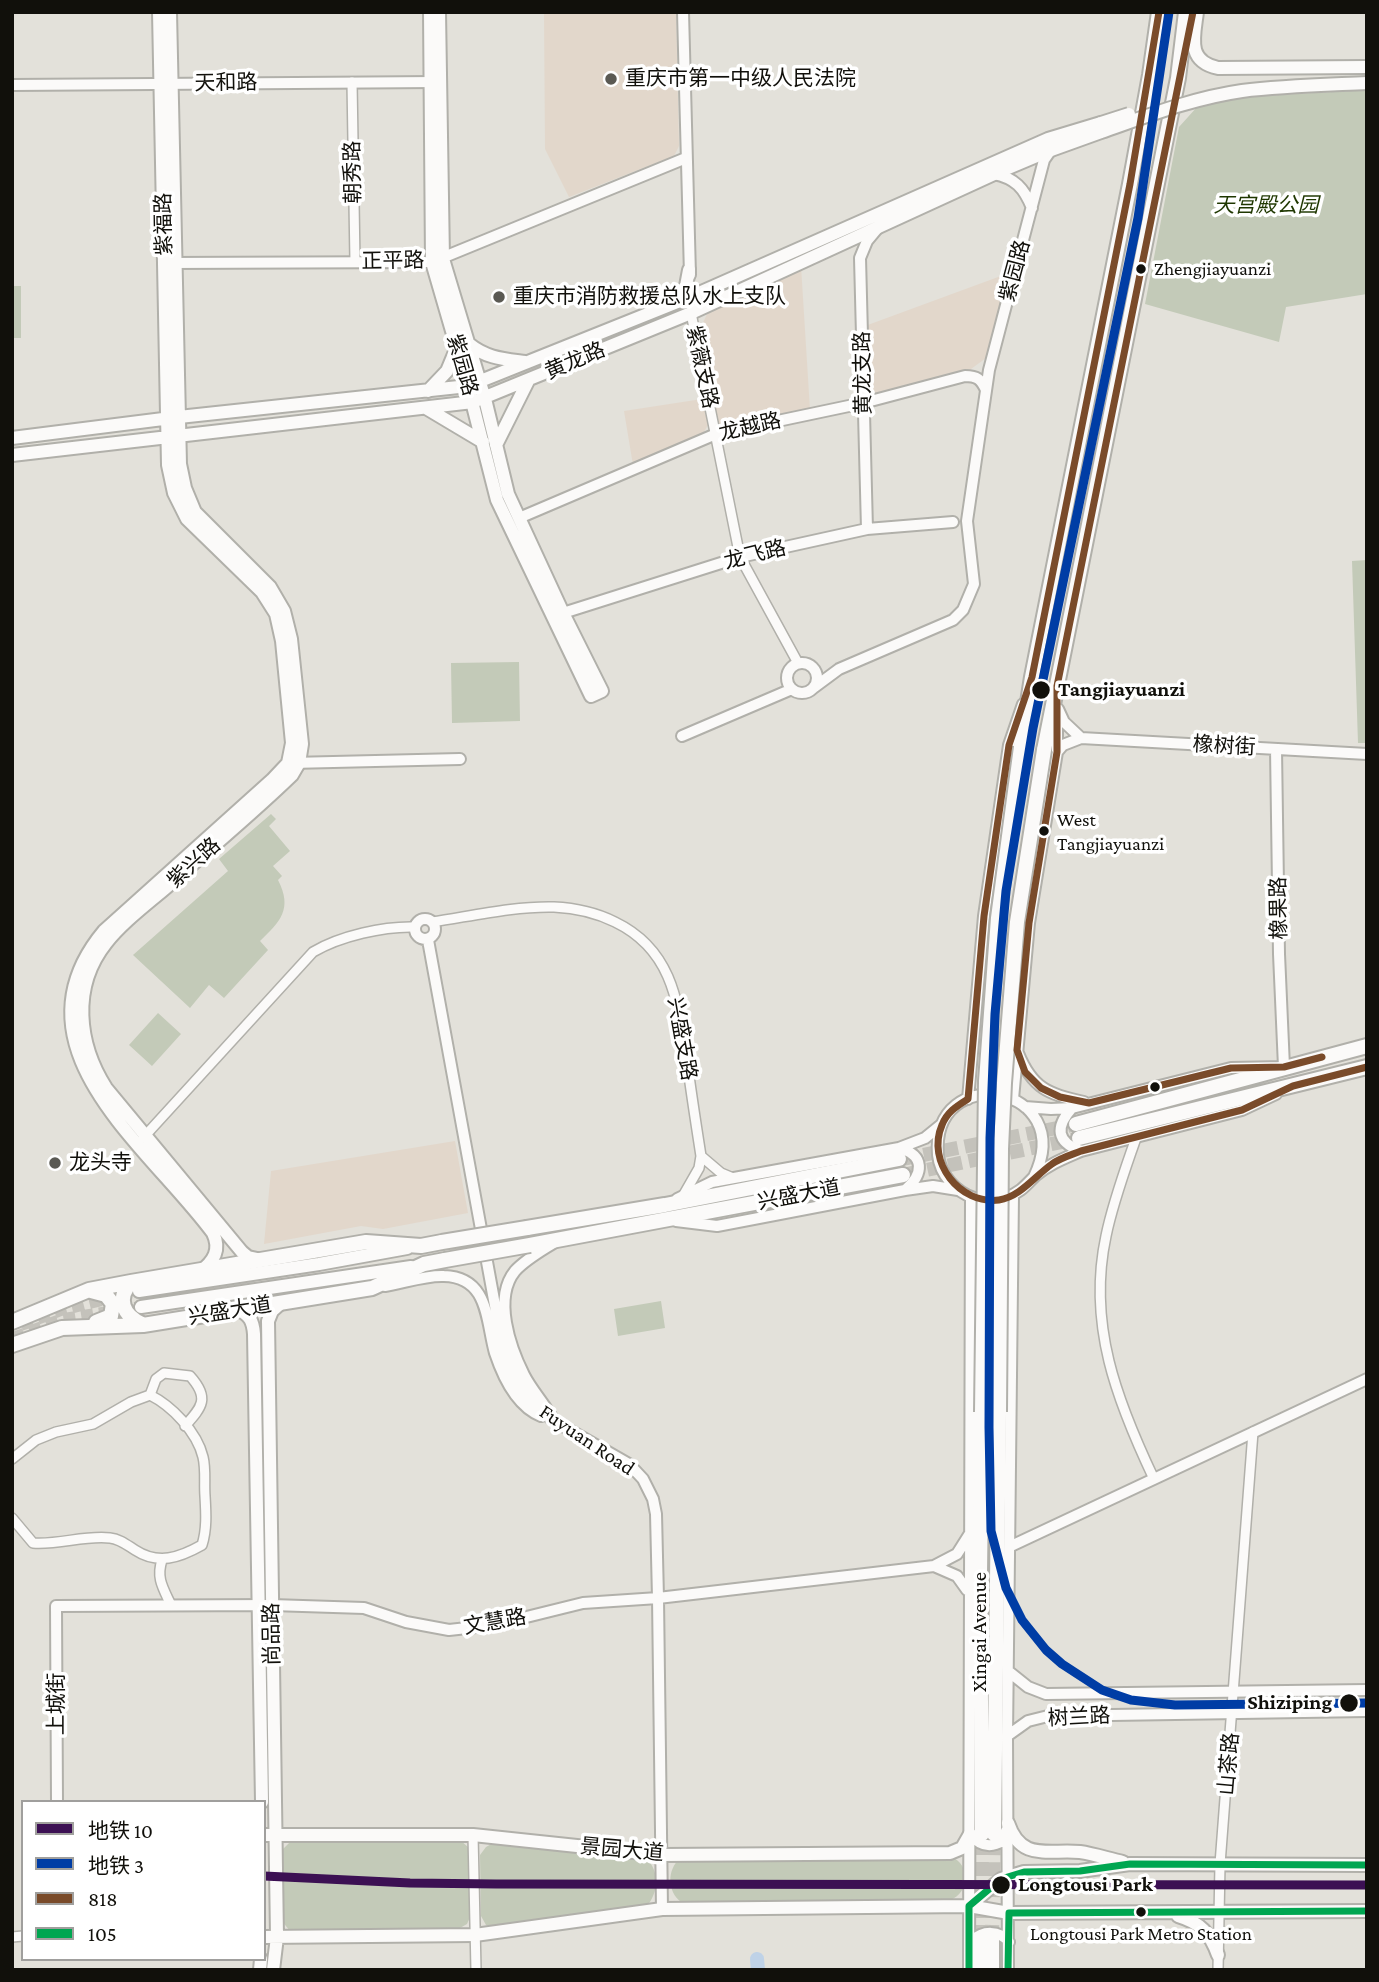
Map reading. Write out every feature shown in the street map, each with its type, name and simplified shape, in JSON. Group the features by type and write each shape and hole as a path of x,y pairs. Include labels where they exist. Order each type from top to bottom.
{"main road":[{"name":"紫福路","path":"159,12 166,84 173,436"},
{"name":"紫福路","path":"166,84 170,12"},
{"name":"紫园路","path":"430,12 436,82"},
{"name":"紫园路","path":"439,12 436,82 438,260 479,401 496,445 508,495 563,613 596,693 497,500 482,442 479,401"},
{"name":"Xingai Avenue","path":"982,1834 980,1574 986,1082 998,918 1032,677 1133,171 1159,12"},
{"name":"Xingai Avenue","path":"982,1834 999,1412 1001,1149 1017,922 1050,751 1056,686 1178,79 1186,12"},
{"path":"1195,12 1194,49 1202,62 1209,66 1367,66"},
{"path":"1101,128 1202,92 1240,85 1367,75"},
{"path":"1101,128 1207,98 1242,91 1367,83"},
{"name":"黄龙路","path":"12,455 479,401 691,313 883,224 1101,128"},
{"name":"黄龙路","path":"12,438 474,384 690,297 1048,139 1101,128"},
{"name":"紫福路","path":"170,263 178,397 173,418"},
{"path":"673,304 686,286 690,270"},
{"path":"428,391 447,371 463,345 492,357 529,362"},
{"path":"496,445 528,381"},
{"path":"178,397 186,409 198,415"},
{"path":"426,408 482,442"},
{"path":"173,436 185,488 195,512 270,587 284,611 291,639 302,744 294,763"},
{"name":"紫兴路","path":"200,1272 216,1252 216,1240 141,1139 98,1074 87,1048 81,1019 85,988 90,971 111,937 292,775 294,763"},
{"path":"1079,1138 1284,1067 1367,1046"},
{"path":"1079,1138 1367,1067"},
{"name":"紫兴路","path":"141,1139 242,1252 248,1257 264,1261"},
{"name":"兴盛大道","path":"12,1345 62,1328 81,1325 143,1325 372,1288 424,1264 560,1240 899,1154"},
{"name":"兴盛大道","path":"12,1322 89,1290 135,1286 366,1242 421,1246 527,1228 904,1182"},
{"path":"143,1325 131,1319 123,1305 122,1297 135,1286 319,1264 421,1246"},
{"path":"141,1307 424,1264"},
{"path":"81,1325 105,1320 114,1310 111,1298 89,1290"},
{"name":"尚品路","path":"262,1800 268,1321 272,1311 281,1303"},
{"name":"尚品路","path":"237,1309 247,1313 253,1322 254,1334 265,1605 270,1937 273,1970"},
{"path":"1008,1822 1016,1842 1029,1850 1081,1852 1130,1864"},
{"name":"景园大道","path":"270,1835 473,1835 662,1855 950,1853 982,1834"},
{"path":"969,1906 1008,1876 1024,1872 1080,1871 1130,1864 1367,1865"},
{"path":"270,1937 475,1935 662,1909 969,1906 1009,1913 1367,1911"},
{"path":"1164,1912 1201,1926 1209,1934 1218,1955"},
{"name":"Xingai Avenue","path":"981,1941 981,1970"},
{"name":"Xingai Avenue","path":"981,1941 992,1970"}],"street":[{"name":"紫薇支路","path":"683,12 691,313 740,557 798,663"},
{"name":"Xingai Avenue","path":"1178,79 1195,12"},
{"name":"朝秀路","path":"352,82 355,262"},
{"name":"天和路","path":"12,85 436,82"},
{"name":"紫园路","path":"839,669 953,620 963,610 974,584 967,521 989,370 1044,160 1051,150"},
{"name":"正平路","path":"170,263 438,260 686,158"},
{"path":"994,174 1014,180 1022,188 1032,208"},
{"name":"黄龙支路","path":"867,530 860,258 867,241 883,224"},
{"name":"龙越路","path":"519,519 716,434 863,403 965,376 975,376 982,381 986,390"},
{"path":"969,503 953,522 962,527 969,536"},
{"name":"龙飞路","path":"563,613 740,557 867,530 953,522"},
{"path":"798,663 827,670 839,669 803,693 792,689 788,683 788,673 798,663"},
{"path":"812,667 817,680 812,689"},
{"name":"Xingai Avenue","path":"968,1099 984,916 1009,745 1032,677"},
{"name":"Xingai Avenue","path":"1013,1099 1029,923 1057,707 1056,686"},
{"path":"682,736 792,689"},
{"path":"1050,751 1081,738 1064,722 1057,707"},
{"name":"橡树街","path":"1081,738 1367,754"},
{"name":"橡果路","path":"1276,749 1279,954 1284,1067"},
{"path":"294,763 460,759"},
{"name":"兴盛支路","path":"432,922 533,908 570,908 589,911 609,919 641,937 666,970 674,993 680,1015 701,1156"},
{"path":"141,1139 313,952 353,935 415,927 421,920 428,919 432,922"},
{"name":"Fuyuan Road","path":"432,922 435,933 428,940 503,1349 516,1381 534,1405 554,1422 629,1464 643,1479 653,1499 656,1514 658,1598 662,1909"},
{"path":"415,927 419,938 428,940"},
{"path":"971,1046 985,1062 1000,1063 1009,1059 1017,1050 1025,1072 1041,1088 1060,1097 1089,1103"},
{"path":"1026,1107 1072,1108 1231,1068 1284,1067"},
{"path":"941,1125 937,1143 939,1160 946,1177 958,1190 971,1197 999,1200 1025,1188 1079,1138 1136,1138 1242,1110 1293,1086"},
{"path":"899,1154 925,1138 941,1125 950,1112 968,1099 978,1095 996,1094 1013,1099 1026,1107 1042,1133 1042,1156 1034,1177"},
{"path":"1072,1108 1063,1117 1060,1129 1062,1139 1071,1147 1079,1138"},
{"path":"1136,1138 1105,1237 1101,1285 1102,1319 1114,1386 1153,1479"},
{"path":"682,1196 712,1182 909,1151 917,1159 919,1170 915,1182 904,1182"},
{"path":"701,1156 721,1173 733,1178"},
{"path":"666,1212 682,1196 699,1168 701,1156"},
{"path":"904,1182 958,1190"},
{"name":"Xingai Avenue","path":"1008,1970 1007,1736 1013,1195"},
{"name":"Xingai Avenue","path":"969,1970 981,1941 969,1906 982,1834 968,1535 971,1197"},
{"path":"970,1253 975,1241 984,1234 997,1234 1006,1240 1013,1251"},
{"path":"554,1422 542,1399 525,1377 512,1346 504,1305 506,1287 514,1273 528,1259 560,1240"},
{"path":"372,1288 444,1276 464,1280 479,1293 487,1310 495,1353 508,1385 523,1406 554,1422"},
{"path":"149,1395 156,1379 164,1373 190,1376 198,1385 203,1400 201,1409 185,1426"},
{"path":"1011,1546 1367,1378"},
{"path":"12,1459 36,1440 56,1432 93,1424 149,1395 163,1401 185,1426 203,1457 205,1534 202,1545 185,1555 162,1560 143,1555 121,1541 109,1538 33,1543 12,1518"},
{"name":"山茶路","path":"1218,1970 1220,1864 1253,1432"},
{"path":"934,1566 957,1554 968,1535"},
{"path":"162,1560 158,1571 171,1605"},
{"path":"934,1566 957,1576 969,1592"},
{"name":"文慧路","path":"56,1606 265,1605 364,1608 406,1622 449,1630 494,1625 583,1603 658,1598 934,1566"},
{"name":"上城街","path":"56,1606 57,1800"},
{"path":"1008,1671 1028,1686 1046,1694 1367,1690"},
{"name":"树兰路","path":"1007,1736 1028,1721 1048,1716 1367,1711"},
{"path":"982,1834 977,1842 995,1845 1003,1841 1008,1822"},
{"path":"473,1835 476,1970"},
{"path":"981,1941 976,1937 985,1933 996,1933 1009,1942"}],"shaded area":[{"name":"重庆市第一中级人民法院","path":"544,12 676,12 679,146 674,156 569,197 545,149"},
{"path":"801,266 810,410 724,428 718,424 699,331 709,310"},
{"path":"1009,273 986,358 971,369 872,396 866,393 865,326"},
{"path":"702,399 708,425 701,437 633,465 624,411"},
{"path":"455,1141 468,1213 383,1229 361,1226 264,1244 271,1171"}],"green space":[{"name":"天宫殿公园","path":"1367,90 1367,294 1286,307 1279,342 1145,304 1179,127 1197,107 1243,97"},
{"path":"12,286 21,286 21,338 12,338"},
{"path":"1367,560 1367,743 1358,743 1352,561"},
{"path":"519,662 520,721 452,723 451,663"},
{"path":"271,814 276,819 269,826 290,851 273,866 282,876 278,880 284,907 278,921 260,941 268,950 224,998 209,985 190,1008 133,955 228,871 219,859"},
{"path":"158,1013 181,1034 152,1066 129,1045"},
{"path":"661,1301 665,1328 618,1336 614,1309"},
{"path":"461,1841 468,1847 471,1856 471,1915 467,1924 460,1928 290,1931 281,1920 280,1852 290,1842"},
{"path":"495,1842 646,1858 654,1869 655,1889 646,1907 493,1928 486,1925 481,1916 480,1855 486,1847"},
{"path":"951,1857 962,1866 966,1879 961,1891 950,1900 681,1902 673,1892 670,1880 673,1868 680,1858"}],"waterway":[{"path":"757,1959 758,1970"}],"tunnel":[{"path":"903,1159 1072,1125"},
{"path":"907,1174 1076,1139"},
{"path":"21,1325 61,1310 114,1297"},
{"path":"13,1338 63,1319 141,1307"},
{"path":"981,1939 982,1834"},
{"path":"992,1939 994,1834"}],"metro line":[{"name":"3","path":"1169,12 1138,218 1033,728 1006,891 995,1014 990,1138 991,1531 1006,1588 1022,1620 1046,1650 1102,1690 1131,1700 1175,1705 1367,1703"},
{"name":"10","path":"266,1876 496,1884 1367,1885"}],"transit line":[{"name":"818","path":"1159,12 1130,184 1032,677 1009,745 984,916 968,1099 944,1120 938,1139 939,1153 950,1178 960,1188 971,1196 999,1200 1014,1195 1055,1162 1081,1151 1242,1110 1293,1086 1367,1067"},
{"name":"818","path":"1193,12 1057,686 1057,752 1029,923 1017,1050 1025,1072 1041,1088 1060,1097 1089,1103 1231,1068 1284,1067 1322,1057"},
{"name":"105","path":"969,1970 969,1906 1001,1879 1024,1872 1080,1871 1130,1864 1367,1865"},
{"name":"105","path":"1008,1970 1009,1913 1367,1911"}],"place":[{"name":"重庆市第一中级人民法院","path":"611,79"},
{"name":"Zhengjiayuanzi","path":"1141,269"},
{"name":"重庆市消防救援总队水上支队","path":"499,297"},
{"name":"Tangjiayuanzi","path":"1041,690"},
{"name":"West Tangjiayuanzi","path":"1044,831"},
{"name":"龙头寺","path":"55,1163"},
{"name":"Shiziping","path":"1349,1703"},
{"name":"Longtousi Park","path":"1001,1885"},
{"name":"Longtousi Park Metro Station","path":"1141,1912"}]}
